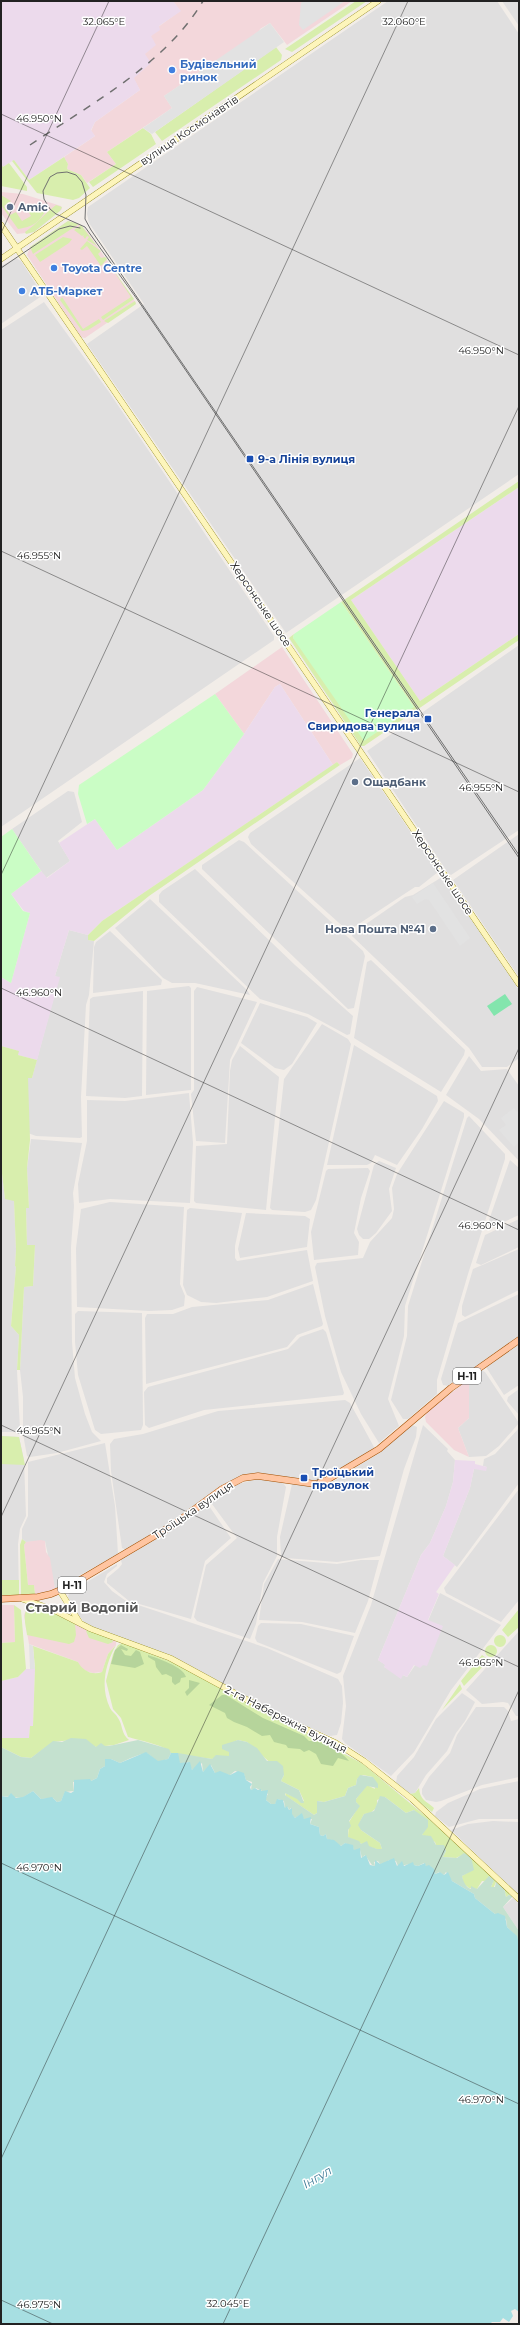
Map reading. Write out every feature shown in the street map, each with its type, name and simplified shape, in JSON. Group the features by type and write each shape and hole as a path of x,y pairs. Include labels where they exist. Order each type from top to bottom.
{"main road":[{"name":"вулиця Космонавтів","path":"1,259 378,1"},
{"name":"Херсонське шосе","path":"1,225 519,984"},
{"name":"Троїцька вулиця","path":"1,1599 22,1599 60,1591 173,1525 222,1489 243,1478 258,1476 315,1484 327,1480 379,1449 451,1388 519,1340"},
{"path":"60,1591 82,1625"},
{"name":"2-га Набережна вулиця","path":"22,1599 52,1609 82,1625 170,1658 277,1716 336,1743 364,1761 412,1799 519,1899"}],"shaded area":[{"path":"1,1 173,1 181,11 159,26 160,30 151,36 156,45 145,54 151,63 134,78 140,90 95,122 91,130 95,136 29,180 14,160 3,167 1,164"},
{"name":"Будівельний ринок","path":"173,1 352,1 287,45 270,23 260,29 259,32 164,96 172,108 107,152 116,164 87,183 81,175 67,169 68,164 64,157 95,136 91,131 95,122 140,90 133,78 151,36 158,27 180,11"},
{"path":"304,1 345,1 303,30 299,25 301,3"},
{"path":"388,1 497,1 519,34 519,474 286,633 87,344 144,304 89,223 87,214 88,207"},
{"path":"502,1 519,1 519,26"},
{"path":"270,23 284,42 152,134 143,128 172,108 164,96"},
{"path":"1,192 23,194 61,206 62,209 34,232 17,234 1,213"},
{"path":"68,221 79,224 87,231 136,303 85,338 81,337 27,255 30,247"},
{"path":"16,258 21,261 43,295 1,324 1,266"},
{"path":"44,302 109,392 274,636 274,640 1,827 1,330"},
{"path":"519,487 519,634 420,701 351,600"},
{"path":"519,645 519,830 451,875 448,873 367,751"},
{"path":"282,647 353,754 352,758 340,765 337,762 333,765 280,684 275,687 244,734 215,694"},
{"path":"280,684 333,765 102,921 88,935 69,930 55,976 60,977 37,1060 18,1055 18,1051 1,1046 1,977 11,983 30,913 24,911 11,894 41,871 47,878 70,861 59,843 95,819 117,850 203,790 244,734 275,687"},
{"path":"360,758 438,872 419,887 415,887 348,931 251,844 248,837 250,833"},
{"path":"68,791 74,792 82,822 58,841 70,861 46,878 12,829"},
{"path":"519,834 519,977 453,880"},
{"path":"239,840 244,842 363,951 365,956 354,1008 348,1009 202,869 202,865"},
{"path":"195,869 295,965 353,1016 350,1034 347,1035 308,1014 260,999 159,902 159,895 162,891"},
{"path":"442,877 519,990 519,1058 507,1067 482,1067 469,1048 352,936 353,933 405,897 413,895"},
{"path":"433,883 470,938 460,946 429,900 425,899 417,904 412,897"},
{"path":"150,899 247,990 250,995 195,983 172,983 163,978 115,928"},
{"path":"69,930 88,935 88,940 94,941 89,995 86,1005 81,1097 82,1137 36,1136 28,1133 28,1078 32,1078 59,978 55,976"},
{"path":"110,931 162,980 161,985 93,993 94,947 96,942"},
{"path":"371,960 465,1050 464,1055 441,1092 354,1038 367,962"},
{"path":"189,986 191,988 191,1090 146,1095 147,991"},
{"path":"197,987 257,1002 230,1060 225,1143 196,1141 191,1094 194,1090 194,991"},
{"path":"143,991 142,1096 125,1098 86,1096 90,999 93,997"},
{"path":"260,1003 307,1017 317,1023 292,1064 284,1070 275,1068 241,1043"},
{"path":"322,1024 348,1039 351,1044 316,1200 311,1210 305,1212 272,1210 270,1208 284,1079"},
{"path":"354,1045 437,1096 438,1101 422,1129 397,1165 375,1155 371,1163 367,1165 327,1165"},
{"path":"240,1046 279,1077 266,1210 196,1203 194,1201 196,1146 227,1144 230,1071 232,1060"},
{"path":"469,1056 481,1071 507,1069 519,1086 519,1161 479,1119 446,1095"},
{"path":"189,1093 193,1143 190,1203 110,1199 79,1203 78,1184 87,1141 87,1100 125,1101"},
{"path":"444,1101 464,1113 464,1117 405,1306 404,1336 388,1399 399,1426 379,1443 361,1414 341,1372 325,1316 315,1267 317,1263 363,1258 370,1242 392,1218 394,1209 392,1188 397,1174"},
{"path":"514,1108 517,1112 519,1110 519,1142 514,1147 499,1130 506,1125 501,1118"},
{"path":"469,1116 505,1154 505,1159 468,1274 437,1380 437,1394 408,1419 403,1419 391,1400 407,1336 408,1306 467,1118"},
{"path":"31,1139 82,1143 73,1193 74,1206 71,1247 72,1342 75,1378 85,1414 92,1432 101,1441 57,1453 30,1457 27,1456 23,1434 23,1397 20,1370 24,1287 33,1286 35,1245 27,1245 26,1208 29,1208 27,1168"},
{"path":"510,1160 519,1168 519,1215 493,1227 489,1227 488,1223"},
{"path":"379,1161 396,1168 389,1189 392,1211 376,1233 369,1239 363,1239 359,1235 357,1229 374,1165"},
{"path":"1,1165 5,1199 14,1200 16,1267 11,1326 19,1335 17,1370 20,1429 16,1432 1,1432"},
{"path":"368,1168 370,1171 361,1198 354,1233 359,1242 358,1255 314,1260 311,1232 326,1171 328,1169"},
{"path":"110,1202 184,1207 180,1284 185,1296 184,1306 172,1310 149,1311 77,1307 76,1248 81,1209"},
{"path":"190,1208 242,1213 235,1246 235,1258 237,1261 307,1250 313,1281 267,1297 216,1303 201,1302 187,1295 183,1285 187,1210"},
{"path":"246,1213 305,1216 310,1219 307,1247 240,1258 238,1249"},
{"path":"519,1219 519,1247 481,1265 476,1263 485,1235"},
{"path":"519,1249 519,1290 465,1317 462,1315 462,1306 473,1269"},
{"path":"313,1284 323,1324 322,1326 297,1335 287,1347 146,1384 145,1318 147,1314 173,1314 192,1307 268,1300"},
{"path":"519,1294 519,1336 448,1386 443,1385 441,1379 458,1323"},
{"path":"78,1311 142,1313 143,1425 141,1430 101,1434 95,1430 78,1375 75,1342 75,1314"},
{"path":"323,1329 326,1332 344,1393 343,1395 204,1410 149,1428 145,1425 144,1392 148,1387 288,1349 300,1337"},
{"path":"519,1344 519,1385 504,1395 486,1367"},
{"path":"481,1370 485,1372 519,1423 499,1446 486,1456 469,1457 458,1428 469,1418 469,1379"},
{"path":"469,1379 469,1418 458,1428 469,1457 454,1450 426,1422 425,1417 427,1412"},
{"path":"519,1389 519,1415 507,1401 508,1397"},
{"path":"345,1400 350,1403 374,1447 373,1450 320,1480 306,1480 258,1473 243,1475 221,1486 172,1522 126,1550 122,1548 111,1471 110,1444 114,1439 143,1434 218,1411"},
{"path":"412,1425 417,1427 416,1437 404,1469 380,1556 337,1562 285,1558 281,1556 280,1537 292,1484 315,1487 329,1484 381,1452"},
{"path":"423,1425 448,1449 447,1451 455,1460 453,1482 446,1506 430,1543 421,1555 378,1660 386,1665 384,1667 407,1677 442,1626 428,1621 440,1593 501,1625 451,1690 414,1752 391,1776 345,1743 342,1739 346,1706 343,1676 371,1605"},
{"path":"519,1428 519,1483 457,1567 443,1556 470,1488 474,1469 487,1467 483,1466 484,1459 495,1454"},
{"path":"1,1436 19,1437 24,1460 26,1516 20,1529 18,1544 19,1595 1,1595"},
{"path":"105,1443 115,1506 118,1554 55,1589 45,1541 26,1542 22,1539 22,1529 28,1516 28,1462"},
{"path":"455,1460 475,1461 475,1464 487,1467 486,1471 474,1469 470,1488 443,1556 455,1565 436,1592 439,1594 428,1620 443,1626 427,1666 423,1665 420,1668 414,1665 407,1677 403,1675 401,1679 384,1667 385,1665 378,1660 421,1555 430,1543 446,1506 453,1482"},
{"path":"258,1479 283,1483 286,1487 277,1537 277,1556 263,1583 256,1624 250,1639 197,1621 194,1617 206,1565 237,1538 212,1504 212,1500 234,1485"},
{"path":"519,1489 519,1600 501,1622 446,1593 444,1588"},
{"path":"205,1505 209,1506 231,1538 205,1561 191,1619 129,1601 107,1583 107,1578 122,1564 121,1560 170,1531"},
{"path":"41,1540 45,1541 46,1552 50,1558 55,1589 35,1594 34,1585 28,1585 24,1545 26,1542"},
{"path":"278,1559 337,1564 361,1560 379,1560 368,1601 355,1633 302,1622 259,1620 264,1584"},
{"path":"117,1564 117,1566 107,1574 104,1582 112,1591 126,1601 267,1648 338,1679 342,1686 343,1703 341,1723 337,1735 330,1736 278,1714 173,1656 92,1628 85,1623 70,1604 68,1596 70,1592"},
{"path":"1,1605 14,1605 15,1642 1,1643"},
{"path":"33,1605 116,1641 116,1645 108,1654 102,1672 93,1673 86,1671 80,1667 78,1662 29,1644 24,1615 26,1610"},
{"path":"261,1623 301,1624 354,1636 341,1672 337,1674 257,1642 255,1638 258,1626"},
{"path":"519,1631 519,1716 516,1716 508,1703 482,1704 466,1690"},
{"path":"29,1644 33,1646 35,1669 30,1669"},
{"path":"26,1669 35,1669 33,1726 30,1726 29,1738 1,1738 1,1681 18,1677"},
{"path":"462,1693 475,1702 474,1704 447,1751 426,1775 415,1793 409,1794 396,1783 397,1776 414,1757 436,1719"},
{"path":"476,1707 504,1707 508,1711 511,1721 519,1719 519,1777 482,1785 441,1801 436,1802 426,1800 422,1794 422,1789 429,1777 450,1753 457,1735"},
{"path":"519,1781 519,1819 479,1819 449,1827 435,1816 436,1812 448,1803 480,1789"},
{"path":"493,1821 519,1822 519,1895 451,1830 468,1824"},
{"path":"513,1898 519,1904 519,1931 503,1907"}],"green space":[{"path":"356,1 367,1 292,52 285,49"},
{"path":"276,47 282,55 281,60 162,141 155,132"},
{"path":"143,128 151,134 156,144 93,187 89,182 116,164 107,152"},
{"path":"64,157 68,164 67,169 81,175 90,188 79,198 73,200 37,193 12,161 14,160 29,180"},
{"path":"9,163 27,187 27,191 1,186 1,164 3,167"},
{"path":"1,195 11,201 4,206 10,215 16,212 22,221 31,216 27,209 38,206 48,208 36,223 29,227 18,229 1,205"},
{"path":"56,205 62,207 60,211 34,232 26,234 25,232"},
{"path":"68,221 79,224 33,254 30,247"},
{"path":"81,225 97,246 87,240 89,237 87,236 85,239 83,236 85,234 82,236 74,230"},
{"path":"63,237 72,239 69,243 40,262 35,255"},
{"path":"87,241 101,251 98,254 101,258 105,257 107,259 101,266 87,246 82,250 80,249"},
{"path":"109,264 134,299 103,320 101,317 131,297"},
{"path":"62,297 83,329 99,319 101,322 88,330 82,331 60,300"},
{"path":"135,301 136,304 108,323 104,321"},
{"path":"519,481 519,487 351,600 420,701 519,634 519,640 364,746 361,746 289,638 294,634 293,638 414,707 341,602"},
{"path":"341,602 414,707 364,741 293,638 294,634"},
{"path":"215,694 244,734 203,790 117,850 95,819 87,824 78,794 79,785"},
{"path":"337,762 340,765 149,896 94,941 88,940 88,935 102,921"},
{"path":"12,829 41,871 11,894 23,911 30,913 11,983 1,977 1,837"},
{"path":"505,994 512,1004 494,1016 487,1006"},
{"path":"1,1046 19,1051 18,1055 37,1060 32,1078 28,1078 30,1140 27,1168 29,1208 26,1208 27,1245 35,1245 33,1286 24,1287 20,1370 17,1370 19,1335 11,1326 16,1267 14,1201 5,1199 1,1165"},
{"path":"1,1436 19,1437 25,1465 1,1464"},
{"path":"22,1539 26,1542 24,1545 28,1585 34,1585 35,1594 21,1595 20,1545"},
{"path":"1,1580 19,1580 19,1595 1,1595"},
{"path":"14,1605 21,1610 26,1669 18,1677 1,1681 1,1643 15,1642"},
{"path":"33,1605 42,1607 75,1624 76,1635 74,1642 69,1644 27,1635 25,1614 26,1610"},
{"path":"519,1609 519,1627 508,1637 502,1630"},
{"path":"88,1630 112,1639 113,1642 108,1644 89,1638 86,1631"},
{"path":"498,1635 502,1635 506,1641 502,1647 498,1647 494,1643 494,1639"},
{"path":"122,1643 169,1661 201,1676 363,1764 429,1819 513,1896 509,1895 506,1897 504,1888 496,1882 493,1889 491,1887 493,1882 482,1881 477,1889 469,1888 463,1883 462,1876 467,1873 462,1855 456,1858 443,1857 446,1851 442,1846 436,1845 435,1842 422,1835 426,1827 414,1810 406,1813 385,1797 377,1800 377,1806 372,1812 364,1814 360,1822 361,1830 380,1843 382,1849 370,1847 348,1837 349,1822 359,1806 356,1799 367,1785 375,1789 373,1777 363,1775 357,1779 356,1785 348,1788 345,1796 324,1802 317,1801 317,1813 314,1815 286,1796 285,1793 304,1801 299,1790 281,1781 284,1775 247,1742 238,1740 231,1743 229,1756 220,1756 212,1759 171,1753 157,1745 128,1737 121,1718 113,1709 106,1681 113,1654 118,1645"},
{"path":"116,1645 109,1660 105,1676 105,1692 110,1708 120,1721 126,1738 129,1740 114,1745 96,1747 81,1739 53,1742 31,1758 21,1757 1,1747 1,1738 29,1738 30,1726 33,1726 35,1669 33,1646 78,1662 82,1668 88,1672 98,1673 102,1672 108,1654"},
{"path":"121,1645 128,1649 127,1651 121,1649 125,1655 131,1656 136,1650 140,1652 144,1664 135,1668 111,1664 115,1650"},
{"path":"489,1645 493,1645 497,1651 493,1657 489,1657 485,1653 485,1649"},
{"path":"148,1655 175,1666 184,1673 186,1677 181,1678 180,1682 175,1685 172,1682 172,1677 166,1674 162,1675 156,1667 155,1661 148,1657"},
{"path":"482,1655 489,1660 464,1686 461,1681"},
{"path":"189,1680 200,1683 187,1696 185,1692 189,1688"},
{"path":"460,1684 462,1689 442,1710"},
{"path":"222,1695 226,1695 263,1718 304,1736 309,1741 319,1742 331,1747 346,1757 349,1761 338,1758 333,1766 321,1764 316,1754 309,1750 304,1752 300,1749 288,1748 286,1745 274,1742 270,1735 262,1736 247,1727 234,1722 227,1718 225,1713 209,1705"},
{"path":"71,1738 86,1739 96,1747 101,1743 105,1746 109,1746 138,1740 169,1749 171,1753 168,1759 158,1762 147,1753 120,1763 111,1759 105,1759 105,1766 100,1769 97,1778 91,1781 73,1782 74,1791 65,1792 61,1801 57,1802 53,1798 41,1799 33,1791 22,1798 1,1796 1,1747 21,1757 31,1758 53,1741 62,1742"},
{"path":"238,1740 247,1742 257,1748 267,1761 277,1761 283,1766 284,1775 281,1781 299,1790 304,1803 301,1803 297,1799 285,1793 285,1795 314,1815 317,1813 317,1801 324,1802 345,1796 348,1788 356,1785 357,1779 360,1775 373,1777 378,1784 378,1788 367,1786 356,1799 356,1802 360,1806 349,1821 351,1826 348,1830 348,1837 359,1841 361,1844 367,1841 369,1846 382,1849 380,1843 361,1830 358,1825 364,1814 374,1811 380,1796 385,1797 406,1813 414,1810 428,1820 428,1827 422,1835 431,1836 436,1845 444,1845 446,1851 443,1857 457,1858 464,1853 471,1857 474,1870 462,1876 468,1887 471,1889 471,1886 477,1889 489,1876 494,1880 491,1887 495,1887 496,1882 504,1888 506,1897 509,1895 513,1896 503,1907 519,1931 519,1945 515,1935 507,1927 506,1919 495,1914 475,1898 474,1894 452,1881 446,1872 444,1875 439,1872 435,1874 430,1866 426,1866 424,1863 418,1866 411,1864 398,1866 396,1861 389,1860 386,1863 380,1864 378,1861 374,1862 375,1866 372,1865 365,1855 362,1858 360,1850 354,1850 353,1847 345,1843 341,1846 327,1839 326,1834 323,1836 320,1835 319,1827 310,1824 312,1819 304,1819 300,1815 295,1818 292,1815 291,1808 289,1810 288,1807 285,1808 284,1801 278,1799 275,1804 271,1804 265,1799 268,1794 256,1788 251,1790 252,1782 246,1780 244,1774 235,1771 230,1775 215,1773 211,1765 203,1772 202,1763 192,1770 188,1762 181,1764 178,1761 178,1753 212,1759 216,1755 229,1756 229,1752 222,1749 222,1745"},
{"path":"419,1788 422,1798 434,1808 432,1812 409,1794 415,1793"}],"water":[{"name":"Інгул","path":"146,1752 158,1761 168,1759 171,1753 178,1753 180,1763 190,1762 192,1770 200,1761 203,1772 210,1764 215,1773 220,1771 230,1775 238,1771 244,1773 246,1780 252,1784 250,1787 251,1790 255,1788 258,1790 261,1789 261,1791 268,1790 266,1800 271,1804 275,1804 277,1799 283,1800 285,1808 287,1806 289,1810 292,1808 292,1814 295,1818 302,1813 304,1819 311,1817 310,1824 319,1827 320,1835 323,1836 326,1834 327,1839 334,1840 341,1846 345,1843 353,1845 354,1850 360,1848 361,1858 366,1855 370,1865 375,1866 375,1860 380,1864 394,1858 397,1866 402,1861 404,1866 413,1862 414,1865 418,1866 425,1863 426,1866 429,1865 434,1869 435,1874 440,1872 444,1875 448,1872 452,1881 474,1894 475,1898 495,1914 498,1913 505,1916 507,1927 517,1936 519,1945 519,2312 515,2309 511,2311 513,2316 509,2322 503,2318 500,2322 492,2322 490,2324 1,2324 1,1796 8,1797 11,1793 16,1798 23,1797 33,1791 41,1799 52,1797 57,1802 61,1801 65,1791 71,1793 74,1791 74,1780 90,1779 91,1781 97,1778 100,1769 105,1766 105,1759 111,1759 120,1763"}],"tram line":[{"path":"519,855 91,230 85,219 86,195 82,182 76,175 67,172 57,173 50,177 43,191 44,199 50,209 56,214 85,227 137,299 519,858"},
{"path":"1,268 59,229 70,226 80,228"}],"railway":[{"path":"30,145 125,82 148,64 187,24 203,1"}],"place":[{"name":"Будівельний ринок","path":"172,70"},
{"name":"Amic","path":"10,207"},
{"name":"Toyota Centre","path":"54,268"},
{"name":"АТБ-Маркет","path":"22,291"},
{"name":"9-а Лінія вулиця","path":"250,459"},
{"name":"Генерала Свиридова вулиця","path":"428,719"},
{"name":"Ощадбанк","path":"355,782"},
{"name":"Нова Пошта №41","path":"433,929"},
{"name":"Троїцький провулок","path":"304,1478"}],"district":[{"name":"Старий Водопій","path":"82,1607"}]}
